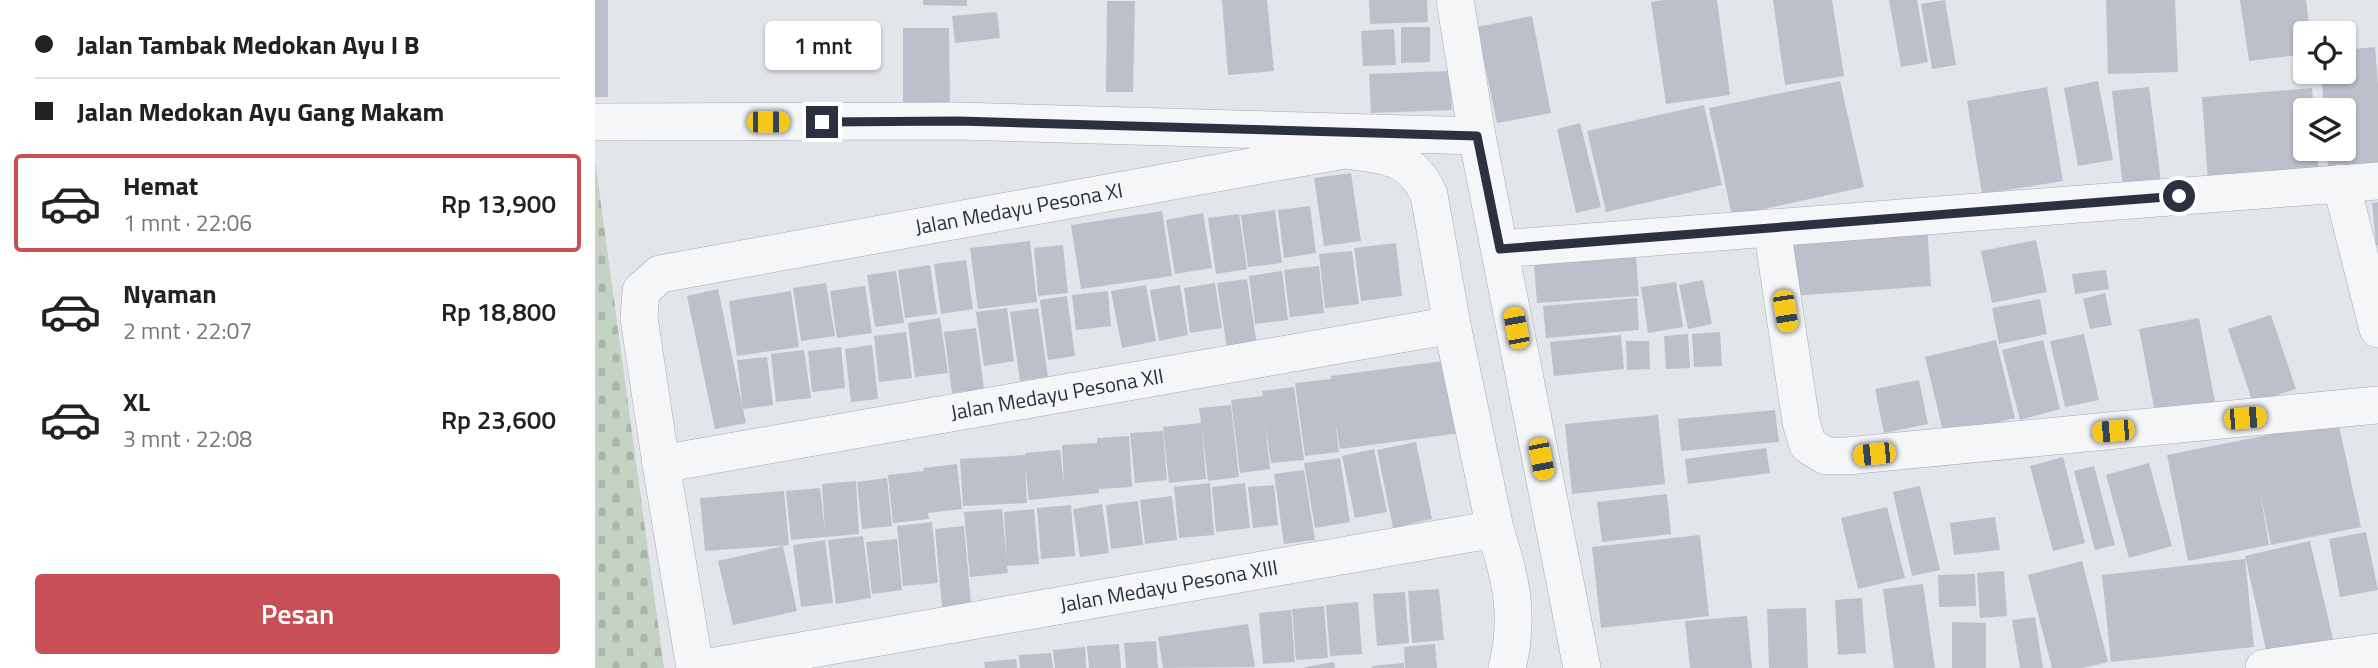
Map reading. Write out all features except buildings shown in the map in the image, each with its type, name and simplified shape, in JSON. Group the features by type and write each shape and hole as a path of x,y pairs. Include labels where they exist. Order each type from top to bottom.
{"street":[{"path":"1455,0 1477,136 1582,668"},
{"path":"595,122 958,121 1477,136"},
{"name":"Jalan Medayu Pesona XI","path":"661,464 639,318 641,291 660,274 1344,150 1389,156 1421,177 1429,195 1452,325"},
{"path":"1500,249 2378,181"},
{"path":"2341,183 2378,329"},
{"path":"1772,228 1801,422 1808,445 1826,456 1861,455 2378,405"},
{"path":"1452,325 1496,529 1506,562 1515,616 1507,668"},
{"name":"Jalan Medayu Pesona XII","path":"661,464 1452,325"},
{"path":"661,464 695,668"},
{"name":"Jalan Medayu Pesona XIII","path":"704,668 1496,529"},
{"path":"2264,668 2378,652"}],"green space":[{"path":"595,160 664,668 595,668"}],"route":[{"path":"822,122 958,121 1477,136 1500,249 2179,196"}]}
